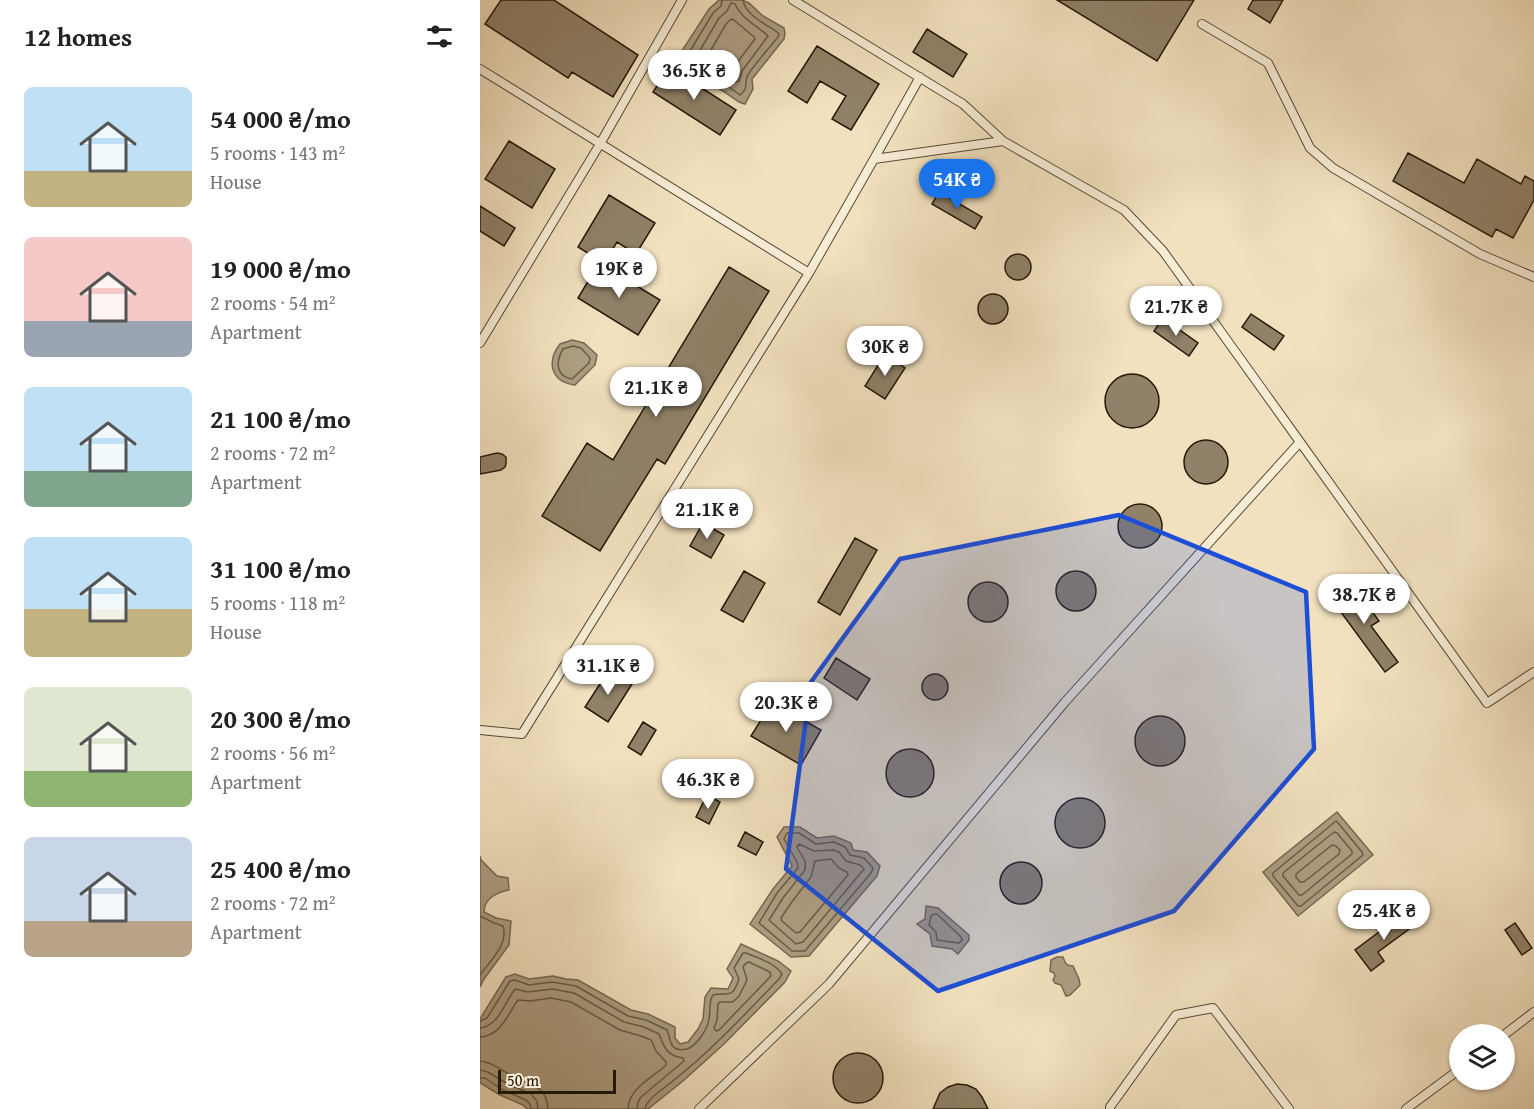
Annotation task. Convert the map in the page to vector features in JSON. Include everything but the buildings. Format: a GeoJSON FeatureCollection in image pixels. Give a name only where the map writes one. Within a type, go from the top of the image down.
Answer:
{"type":"FeatureCollection","features":[{"type":"Feature","properties":{"kind":"lane"},"geometry":{"type":"LineString","coordinates":[[480,343],[600,144],[682,0]]}},
{"type":"Feature","properties":{"kind":"lane"},"geometry":{"type":"LineString","coordinates":[[794,0],[963,104],[1003,141],[1125,210],[1163,251],[1487,703],[1534,672]]}},
{"type":"Feature","properties":{"kind":"lane"},"geometry":{"type":"LineString","coordinates":[[1202,24],[1268,63],[1310,148],[1333,168],[1480,254],[1534,278]]}},
{"type":"Feature","properties":{"kind":"lane"},"geometry":{"type":"LineString","coordinates":[[480,69],[810,273]]}},
{"type":"Feature","properties":{"kind":"lane"},"geometry":{"type":"LineString","coordinates":[[480,730],[522,734],[810,273],[920,77]]}},
{"type":"Feature","properties":{"kind":"lane"},"geometry":{"type":"LineString","coordinates":[[874,159],[1003,141]]}},
{"type":"Feature","properties":{"kind":"lane"},"geometry":{"type":"LineString","coordinates":[[699,1109],[829,984],[1065,702],[1300,442]]}},
{"type":"Feature","properties":{"kind":"lane"},"geometry":{"type":"LineString","coordinates":[[1110,1109],[1176,1015],[1213,1008],[1289,1109]]}},
{"type":"Feature","properties":{"kind":"lane"},"geometry":{"type":"LineString","coordinates":[[1515,1027],[1534,1012]]}},
{"type":"Feature","properties":{"kind":"lane"},"geometry":{"type":"LineString","coordinates":[[1406,1109],[1449,1077]]}},
{"type":"Feature","properties":{"kind":"highlighted area"},"geometry":{"type":"Polygon","coordinates":[[[1119,515],[1306,592],[1314,749],[1174,911],[938,991],[786,869],[811,682],[900,559],[1119,515]]]}},
{"type":"Feature","properties":{"kind":"water"},"geometry":{"type":"Polygon","coordinates":[[[719,0],[742,0],[749,3],[763,16],[784,28],[784,39],[752,79],[753,89],[745,104],[678,65],[678,57],[709,9],[719,0]]]}},
{"type":"Feature","properties":{"kind":"water"},"geometry":{"type":"Polygon","coordinates":[[[572,340],[584,343],[597,355],[595,365],[575,385],[561,380],[553,370],[552,364],[560,344],[572,340]]]}},
{"type":"Feature","properties":{"kind":"water"},"geometry":{"type":"Polygon","coordinates":[[[1337,812],[1373,855],[1298,916],[1263,872],[1337,812]]]}},
{"type":"Feature","properties":{"kind":"water"},"geometry":{"type":"Polygon","coordinates":[[[784,827],[800,827],[817,838],[834,836],[851,843],[853,850],[867,852],[880,866],[877,876],[809,956],[791,957],[750,924],[773,889],[792,866],[777,837],[784,827]]]}},
{"type":"Feature","properties":{"kind":"water"},"geometry":{"type":"Polygon","coordinates":[[[480,856],[481,860],[497,876],[508,878],[509,890],[489,899],[484,912],[496,918],[511,921],[509,945],[480,987],[480,856]]]}},
{"type":"Feature","properties":{"kind":"water"},"geometry":{"type":"Polygon","coordinates":[[[926,906],[938,908],[969,935],[969,940],[958,954],[952,949],[932,946],[930,934],[917,924],[925,919],[926,906]]]}},
{"type":"Feature","properties":{"kind":"water"},"geometry":{"type":"Polygon","coordinates":[[[741,944],[778,961],[791,971],[785,982],[724,1044],[648,1109],[527,1109],[480,1083],[480,1019],[506,977],[515,974],[529,979],[553,976],[578,980],[631,1010],[648,1014],[675,1027],[675,1038],[680,1044],[688,1042],[698,1029],[703,1019],[705,997],[711,988],[728,989],[733,978],[727,969],[741,944]]]}},
{"type":"Feature","properties":{"kind":"water"},"geometry":{"type":"Polygon","coordinates":[[[1063,957],[1066,964],[1073,966],[1079,979],[1080,985],[1070,995],[1066,996],[1061,985],[1053,980],[1055,976],[1050,971],[1051,960],[1063,957]]]}}]}
